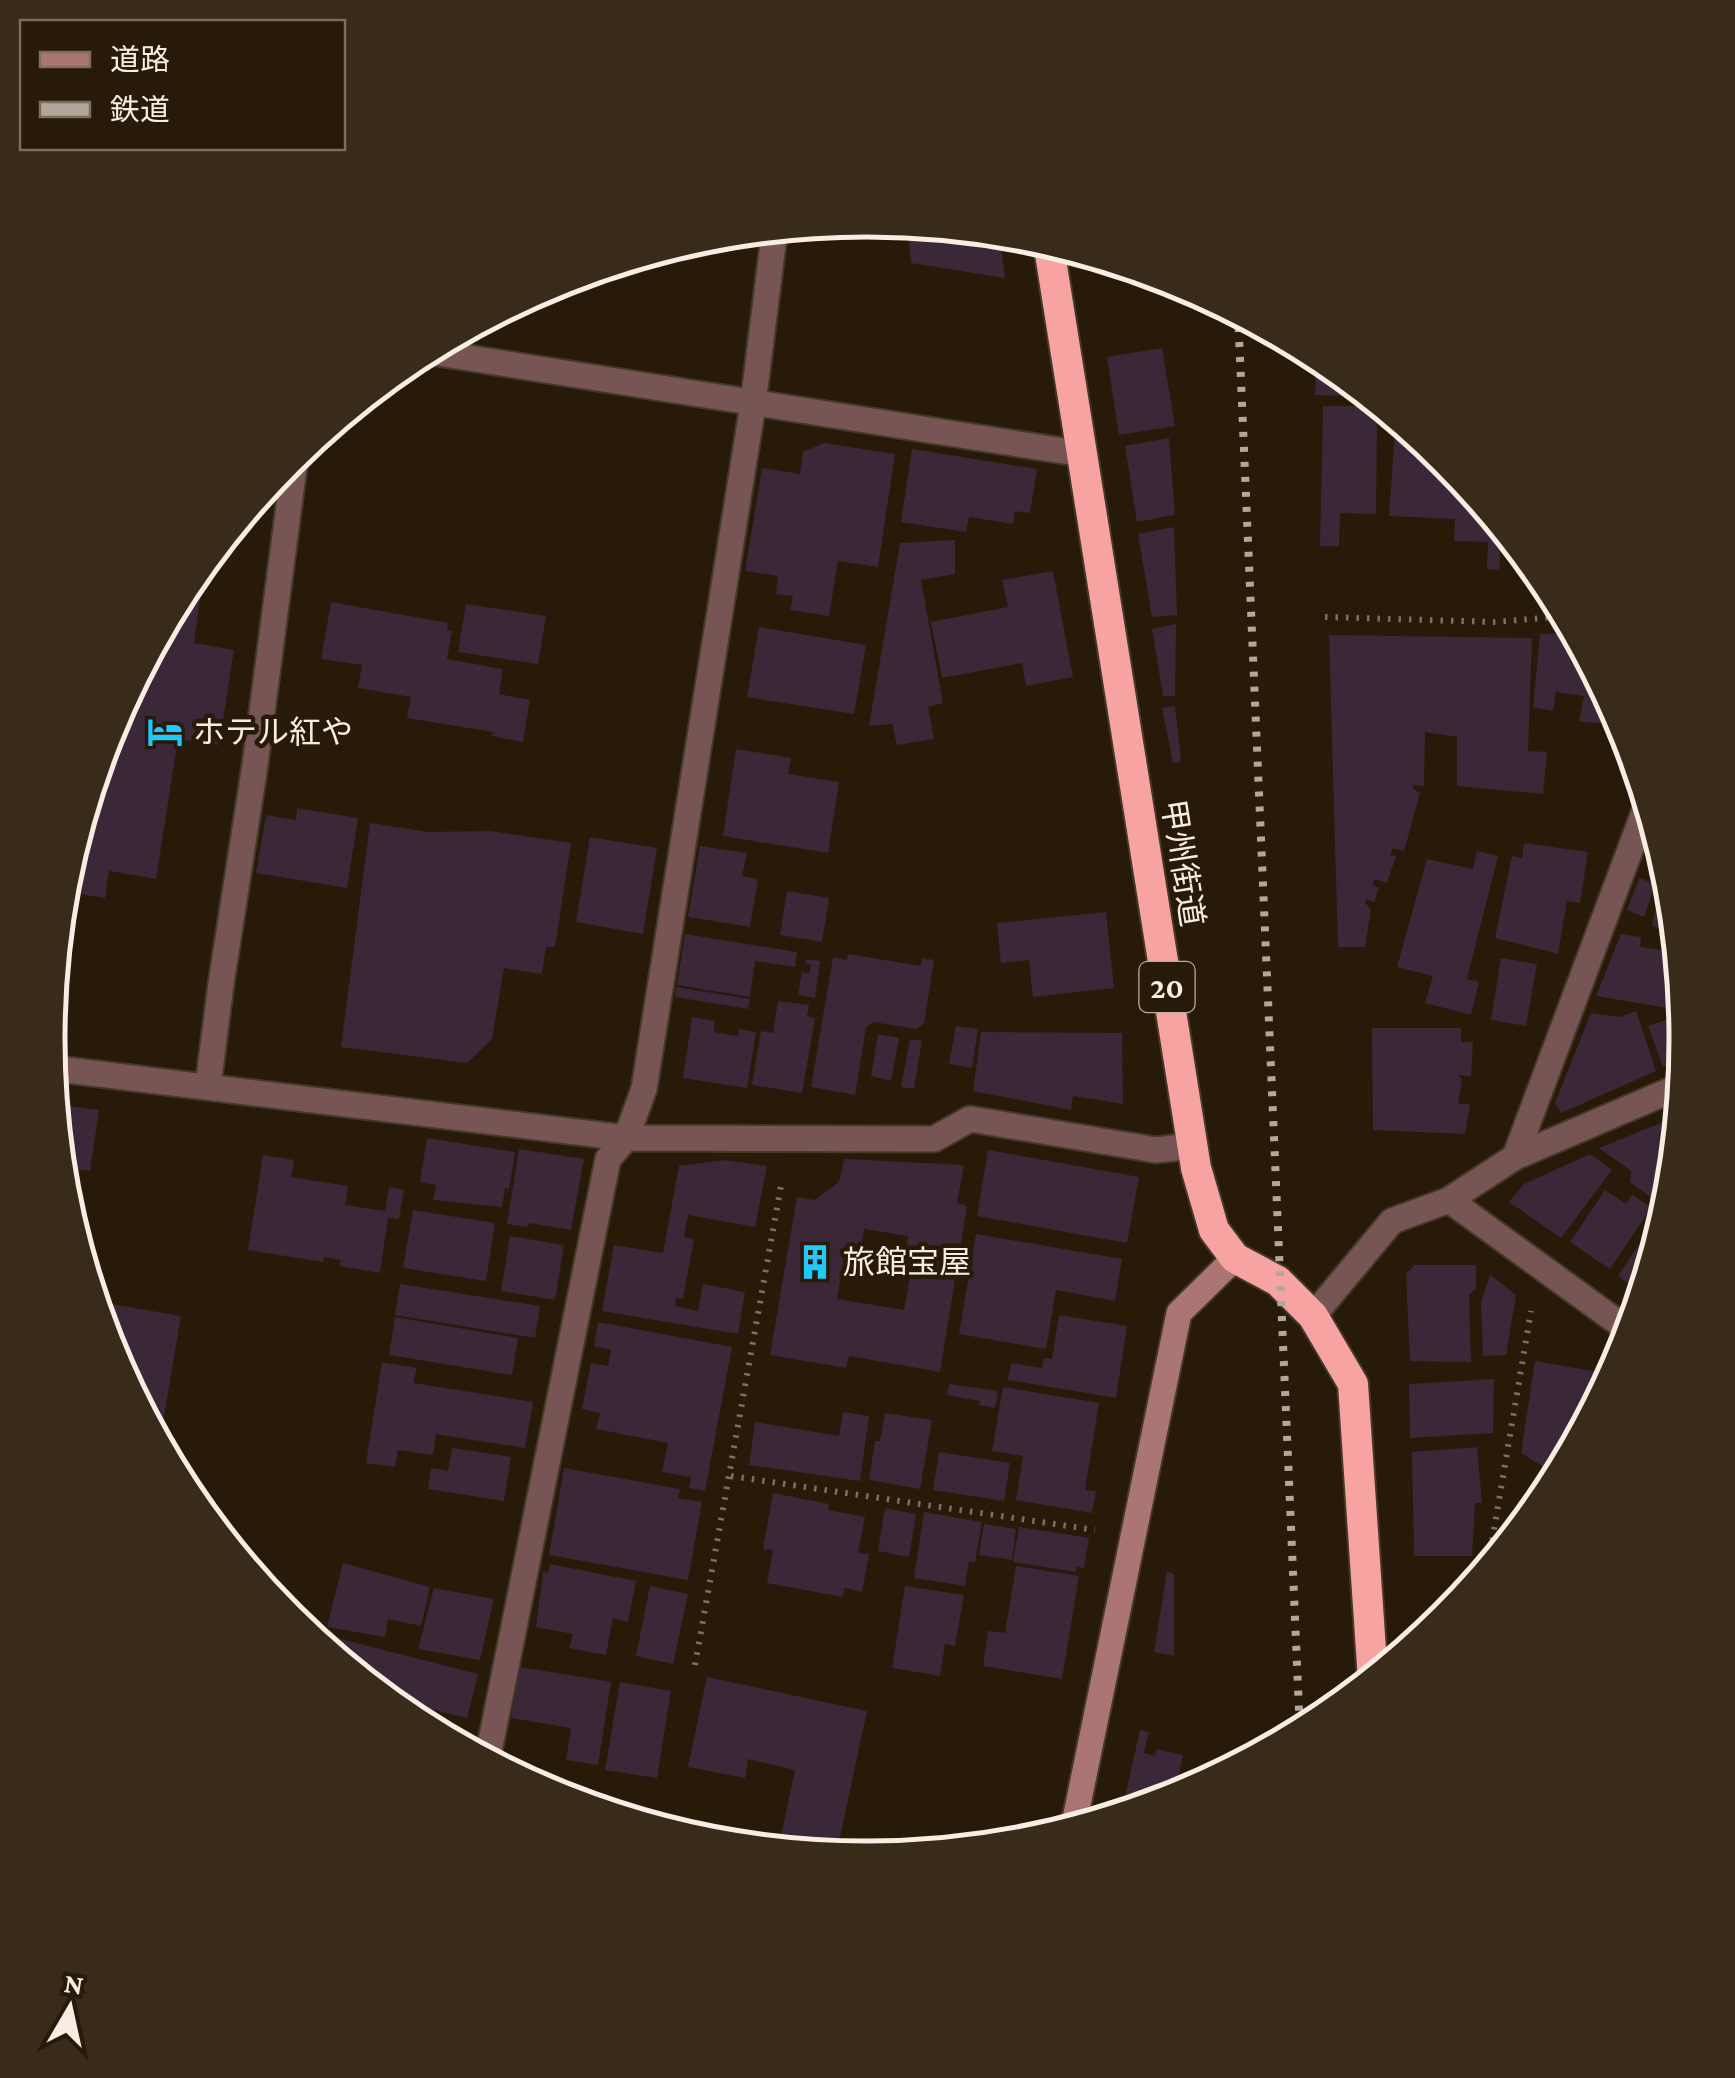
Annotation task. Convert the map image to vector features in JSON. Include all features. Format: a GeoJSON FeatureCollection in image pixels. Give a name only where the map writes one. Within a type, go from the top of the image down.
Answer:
{"type":"FeatureCollection","features":[{"type":"Feature","properties":{"kind":"highway","name":"甲州街道"},"geometry":{"type":"LineString","coordinates":[[1051,258],[1192,1146],[1214,1230],[1235,1258]]}},
{"type":"Feature","properties":{"kind":"highway"},"geometry":{"type":"LineString","coordinates":[[1235,1258],[1278,1281],[1313,1316],[1353,1384],[1372,1663]]}},
{"type":"Feature","properties":{"kind":"street"},"geometry":{"type":"LineString","coordinates":[[490,1747],[608,1159],[626,1138],[644,1088],[753,404],[773,242]]}},
{"type":"Feature","properties":{"kind":"street"},"geometry":{"type":"LineString","coordinates":[[449,355],[1083,454]]}},
{"type":"Feature","properties":{"kind":"street"},"geometry":{"type":"LineString","coordinates":[[208,1086],[292,480]]}},
{"type":"Feature","properties":{"kind":"street"},"geometry":{"type":"LineString","coordinates":[[1515,1157],[1640,823]]}},
{"type":"Feature","properties":{"kind":"street"},"geometry":{"type":"LineString","coordinates":[[66,1070],[626,1138],[934,1139],[970,1118],[1156,1150],[1192,1146]]}},
{"type":"Feature","properties":{"kind":"street"},"geometry":{"type":"LineString","coordinates":[[1313,1316],[1392,1221],[1449,1200],[1515,1157],[1668,1091]]}},
{"type":"Feature","properties":{"kind":"street"},"geometry":{"type":"LineString","coordinates":[[1449,1200],[1618,1322]]}},
{"type":"Feature","properties":{"kind":"street"},"geometry":{"type":"LineString","coordinates":[[1076,1814],[1179,1312],[1235,1258]]}},
{"type":"Feature","properties":{"kind":"path"},"geometry":{"type":"LineString","coordinates":[[1325,616],[1494,622],[1550,617]]}},
{"type":"Feature","properties":{"kind":"path"},"geometry":{"type":"LineString","coordinates":[[695,1665],[789,1140]]}},
{"type":"Feature","properties":{"kind":"path"},"geometry":{"type":"LineString","coordinates":[[1491,1544],[1538,1265]]}},
{"type":"Feature","properties":{"kind":"path"},"geometry":{"type":"LineString","coordinates":[[730,1476],[1132,1536]]}},
{"type":"Feature","properties":{"kind":"building"},"geometry":{"type":"Polygon","coordinates":[[[940,240],[1001,248],[1005,278],[911,263],[909,241],[940,240]]]}},
{"type":"Feature","properties":{"kind":"building"},"geometry":{"type":"Polygon","coordinates":[[[1162,348],[1175,426],[1119,435],[1107,357],[1162,348]]]}},
{"type":"Feature","properties":{"kind":"building"},"geometry":{"type":"Polygon","coordinates":[[[1316,374],[1348,396],[1315,395],[1316,374]]]}},
{"type":"Feature","properties":{"kind":"building"},"geometry":{"type":"Polygon","coordinates":[[[1323,406],[1361,406],[1377,419],[1376,514],[1340,513],[1339,546],[1320,546],[1323,406]]]}},
{"type":"Feature","properties":{"kind":"building"},"geometry":{"type":"Polygon","coordinates":[[[1395,434],[1471,510],[1501,546],[1499,570],[1487,569],[1488,542],[1454,541],[1455,519],[1389,516],[1395,434]]]}},
{"type":"Feature","properties":{"kind":"building"},"geometry":{"type":"Polygon","coordinates":[[[1169,438],[1175,515],[1137,522],[1125,446],[1169,438]]]}},
{"type":"Feature","properties":{"kind":"building"},"geometry":{"type":"Polygon","coordinates":[[[824,443],[895,454],[878,567],[838,561],[829,616],[790,610],[793,596],[776,594],[778,576],[745,571],[762,468],[800,474],[803,452],[824,443]]]}},
{"type":"Feature","properties":{"kind":"building"},"geometry":{"type":"Polygon","coordinates":[[[912,449],[1037,469],[1030,513],[1015,511],[1013,524],[969,517],[966,532],[901,522],[912,449]]]}},
{"type":"Feature","properties":{"kind":"building"},"geometry":{"type":"Polygon","coordinates":[[[1174,527],[1177,615],[1152,617],[1138,534],[1174,527]]]}},
{"type":"Feature","properties":{"kind":"building"},"geometry":{"type":"Polygon","coordinates":[[[955,540],[955,574],[921,580],[943,703],[928,707],[934,739],[897,745],[892,724],[869,726],[900,543],[955,540]]]}},
{"type":"Feature","properties":{"kind":"building"},"geometry":{"type":"Polygon","coordinates":[[[1053,571],[1073,677],[1026,686],[1022,663],[942,678],[931,622],[1008,607],[1002,580],[1053,571]]]}},
{"type":"Feature","properties":{"kind":"building","name":"ホテル紅や"},"geometry":{"type":"Polygon","coordinates":[[[201,591],[194,643],[234,650],[219,745],[178,739],[156,879],[109,871],[105,898],[78,894],[92,831],[126,732],[148,684],[201,591]]]}},
{"type":"Feature","properties":{"kind":"building"},"geometry":{"type":"Polygon","coordinates":[[[331,602],[448,623],[447,630],[452,631],[447,659],[503,669],[499,694],[530,700],[523,742],[492,736],[493,732],[407,718],[411,697],[358,688],[362,665],[321,659],[331,602]]]}},
{"type":"Feature","properties":{"kind":"building"},"geometry":{"type":"Polygon","coordinates":[[[466,604],[546,616],[538,664],[458,652],[466,604]]]}},
{"type":"Feature","properties":{"kind":"building"},"geometry":{"type":"Polygon","coordinates":[[[1176,624],[1175,696],[1163,696],[1152,629],[1176,624]]]}},
{"type":"Feature","properties":{"kind":"building"},"geometry":{"type":"Polygon","coordinates":[[[759,627],[866,645],[854,714],[747,697],[759,627]]]}},
{"type":"Feature","properties":{"kind":"building"},"geometry":{"type":"Polygon","coordinates":[[[1559,633],[1605,723],[1579,722],[1584,696],[1556,692],[1553,711],[1533,707],[1540,634],[1559,633]]]}},
{"type":"Feature","properties":{"kind":"building"},"geometry":{"type":"Polygon","coordinates":[[[1329,635],[1532,638],[1528,751],[1547,752],[1543,794],[1457,786],[1457,737],[1425,732],[1424,786],[1413,785],[1420,793],[1404,851],[1393,848],[1390,855],[1396,856],[1387,883],[1375,879],[1372,885],[1379,888],[1374,902],[1367,899],[1365,903],[1371,909],[1365,947],[1338,947],[1329,635]]]}},
{"type":"Feature","properties":{"kind":"building"},"geometry":{"type":"Polygon","coordinates":[[[1175,706],[1181,762],[1173,763],[1162,708],[1175,706]]]}},
{"type":"Feature","properties":{"kind":"building"},"geometry":{"type":"Polygon","coordinates":[[[736,749],[791,758],[788,774],[839,782],[828,853],[723,836],[736,749]]]}},
{"type":"Feature","properties":{"kind":"building"},"geometry":{"type":"Polygon","coordinates":[[[297,808],[358,818],[347,888],[256,873],[266,815],[296,820],[297,808]]]}},
{"type":"Feature","properties":{"kind":"building"},"geometry":{"type":"Polygon","coordinates":[[[370,823],[429,832],[490,831],[571,843],[555,947],[546,947],[542,974],[504,968],[492,1039],[467,1063],[341,1047],[370,823]]]}},
{"type":"Feature","properties":{"kind":"building"},"geometry":{"type":"Polygon","coordinates":[[[590,837],[657,848],[643,934],[576,922],[590,837]]]}},
{"type":"Feature","properties":{"kind":"building"},"geometry":{"type":"Polygon","coordinates":[[[1524,843],[1588,852],[1580,903],[1567,901],[1558,954],[1495,938],[1512,856],[1522,858],[1524,843]]]}},
{"type":"Feature","properties":{"kind":"building"},"geometry":{"type":"Polygon","coordinates":[[[700,846],[747,853],[742,876],[758,879],[750,927],[688,917],[700,846]]]}},
{"type":"Feature","properties":{"kind":"building"},"geometry":{"type":"Polygon","coordinates":[[[1477,851],[1498,856],[1467,979],[1479,982],[1471,1015],[1425,1003],[1433,976],[1397,967],[1427,859],[1473,869],[1477,851]]]}},
{"type":"Feature","properties":{"kind":"building"},"geometry":{"type":"Polygon","coordinates":[[[1639,878],[1655,884],[1644,917],[1627,910],[1639,878]]]}},
{"type":"Feature","properties":{"kind":"building"},"geometry":{"type":"Polygon","coordinates":[[[787,891],[829,898],[822,942],[780,935],[787,891]]]}},
{"type":"Feature","properties":{"kind":"building"},"geometry":{"type":"Polygon","coordinates":[[[1658,900],[1662,928],[1652,926],[1658,900]]]}},
{"type":"Feature","properties":{"kind":"building"},"geometry":{"type":"Polygon","coordinates":[[[1106,912],[1114,988],[1033,997],[1029,960],[1001,963],[997,923],[1106,912]]]}},
{"type":"Feature","properties":{"kind":"building"},"geometry":{"type":"Polygon","coordinates":[[[685,934],[797,952],[795,967],[755,961],[750,997],[677,985],[685,934]]]}},
{"type":"Feature","properties":{"kind":"building"},"geometry":{"type":"Polygon","coordinates":[[[1621,934],[1641,937],[1640,947],[1665,951],[1669,1008],[1596,996],[1621,934]]]}},
{"type":"Feature","properties":{"kind":"building"},"geometry":{"type":"Polygon","coordinates":[[[848,954],[921,966],[922,958],[934,960],[924,1024],[916,1029],[873,1022],[866,1028],[855,1095],[811,1087],[833,957],[847,960],[848,954]]]}},
{"type":"Feature","properties":{"kind":"building"},"geometry":{"type":"Polygon","coordinates":[[[1501,958],[1537,964],[1526,1026],[1491,1020],[1501,958]]]}},
{"type":"Feature","properties":{"kind":"building"},"geometry":{"type":"Polygon","coordinates":[[[806,959],[820,961],[815,998],[798,995],[802,972],[809,974],[811,964],[806,964],[806,959]]]}},
{"type":"Feature","properties":{"kind":"building"},"geometry":{"type":"Polygon","coordinates":[[[676,987],[750,999],[748,1009],[675,997],[676,987]]]}},
{"type":"Feature","properties":{"kind":"building"},"geometry":{"type":"Polygon","coordinates":[[[778,1001],[809,1005],[807,1016],[815,1018],[802,1093],[752,1085],[761,1031],[773,1033],[778,1001]]]}},
{"type":"Feature","properties":{"kind":"building"},"geometry":{"type":"Polygon","coordinates":[[[1636,1011],[1656,1071],[1561,1113],[1555,1103],[1591,1013],[1620,1017],[1636,1011]]]}},
{"type":"Feature","properties":{"kind":"building"},"geometry":{"type":"Polygon","coordinates":[[[692,1017],[715,1021],[714,1032],[738,1036],[739,1029],[756,1032],[747,1088],[683,1078],[692,1017]]]}},
{"type":"Feature","properties":{"kind":"building"},"geometry":{"type":"Polygon","coordinates":[[[1669,1021],[1669,1064],[1663,1067],[1648,1026],[1669,1021]]]}},
{"type":"Feature","properties":{"kind":"building"},"geometry":{"type":"Polygon","coordinates":[[[956,1026],[978,1029],[972,1068],[949,1064],[956,1026]]]}},
{"type":"Feature","properties":{"kind":"building"},"geometry":{"type":"Polygon","coordinates":[[[1372,1028],[1461,1028],[1461,1042],[1473,1042],[1471,1076],[1458,1075],[1462,1079],[1458,1104],[1470,1104],[1465,1134],[1373,1130],[1372,1028]]]}},
{"type":"Feature","properties":{"kind":"building"},"geometry":{"type":"Polygon","coordinates":[[[981,1032],[1122,1033],[1123,1104],[1073,1096],[1071,1110],[973,1091],[981,1032]]]}},
{"type":"Feature","properties":{"kind":"building"},"geometry":{"type":"Polygon","coordinates":[[[878,1034],[899,1038],[891,1081],[871,1076],[878,1034]]]}},
{"type":"Feature","properties":{"kind":"building"},"geometry":{"type":"Polygon","coordinates":[[[910,1039],[922,1041],[914,1089],[901,1087],[910,1039]]]}},
{"type":"Feature","properties":{"kind":"building"},"geometry":{"type":"Polygon","coordinates":[[[68,1106],[99,1110],[90,1171],[76,1169],[68,1106]]]}},
{"type":"Feature","properties":{"kind":"building"},"geometry":{"type":"Polygon","coordinates":[[[1665,1121],[1654,1200],[1630,1182],[1631,1171],[1599,1148],[1665,1121]]]}},
{"type":"Feature","properties":{"kind":"building"},"geometry":{"type":"Polygon","coordinates":[[[427,1138],[515,1152],[502,1207],[433,1200],[436,1185],[420,1182],[427,1138]]]}},
{"type":"Feature","properties":{"kind":"building"},"geometry":{"type":"Polygon","coordinates":[[[519,1149],[584,1159],[571,1230],[529,1223],[528,1227],[507,1224],[519,1149]]]}},
{"type":"Feature","properties":{"kind":"building"},"geometry":{"type":"Polygon","coordinates":[[[988,1150],[1139,1177],[1127,1243],[977,1216],[988,1150]]]}},
{"type":"Feature","properties":{"kind":"building"},"geometry":{"type":"Polygon","coordinates":[[[1590,1154],[1612,1170],[1561,1238],[1509,1202],[1524,1184],[1590,1154]]]}},
{"type":"Feature","properties":{"kind":"building"},"geometry":{"type":"Polygon","coordinates":[[[263,1155],[294,1160],[291,1177],[348,1186],[345,1205],[385,1211],[389,1187],[404,1190],[399,1219],[388,1218],[380,1273],[339,1266],[341,1260],[324,1257],[323,1262],[248,1250],[263,1155]]]}},
{"type":"Feature","properties":{"kind":"building","name":"旅館宝屋"},"geometry":{"type":"Polygon","coordinates":[[[844,1159],[964,1165],[957,1203],[967,1206],[940,1372],[849,1356],[846,1368],[770,1355],[797,1197],[815,1200],[839,1182],[844,1159]],[[864,1229],[861,1249],[846,1247],[837,1299],[904,1310],[910,1277],[902,1275],[908,1236],[864,1229]]]}},
{"type":"Feature","properties":{"kind":"building"},"geometry":{"type":"Polygon","coordinates":[[[724,1160],[767,1166],[755,1227],[688,1215],[684,1237],[694,1239],[683,1299],[676,1298],[675,1306],[698,1311],[703,1284],[745,1292],[738,1334],[602,1311],[614,1245],[663,1253],[679,1166],[724,1160]]]}},
{"type":"Feature","properties":{"kind":"building"},"geometry":{"type":"Polygon","coordinates":[[[1605,1190],[1626,1204],[1632,1194],[1651,1208],[1610,1269],[1570,1242],[1605,1190]]]}},
{"type":"Feature","properties":{"kind":"building"},"geometry":{"type":"Polygon","coordinates":[[[413,1210],[495,1223],[486,1281],[403,1268],[413,1210]]]}},
{"type":"Feature","properties":{"kind":"building"},"geometry":{"type":"Polygon","coordinates":[[[1646,1233],[1631,1285],[1618,1276],[1646,1233]]]}},
{"type":"Feature","properties":{"kind":"building"},"geometry":{"type":"Polygon","coordinates":[[[976,1234],[1122,1259],[1115,1301],[1056,1290],[1046,1349],[959,1334],[976,1234]]]}},
{"type":"Feature","properties":{"kind":"building"},"geometry":{"type":"Polygon","coordinates":[[[510,1236],[564,1245],[555,1300],[501,1291],[510,1236]]]}},
{"type":"Feature","properties":{"kind":"building"},"geometry":{"type":"Polygon","coordinates":[[[1414,1265],[1476,1265],[1476,1289],[1469,1295],[1471,1362],[1410,1361],[1406,1274],[1414,1265]]]}},
{"type":"Feature","properties":{"kind":"building"},"geometry":{"type":"Polygon","coordinates":[[[1490,1275],[1516,1295],[1506,1355],[1483,1356],[1481,1302],[1490,1275]]]}},
{"type":"Feature","properties":{"kind":"building"},"geometry":{"type":"Polygon","coordinates":[[[400,1284],[540,1306],[535,1338],[395,1315],[400,1284]]]}},
{"type":"Feature","properties":{"kind":"building"},"geometry":{"type":"Polygon","coordinates":[[[111,1304],[181,1316],[163,1422],[126,1346],[111,1304]]]}},
{"type":"Feature","properties":{"kind":"building"},"geometry":{"type":"Polygon","coordinates":[[[1059,1315],[1127,1326],[1116,1398],[1008,1380],[1011,1363],[1042,1368],[1044,1358],[1052,1359],[1059,1315]]]}},
{"type":"Feature","properties":{"kind":"building"},"geometry":{"type":"Polygon","coordinates":[[[395,1317],[518,1338],[512,1375],[389,1355],[395,1317]]]}},
{"type":"Feature","properties":{"kind":"building"},"geometry":{"type":"Polygon","coordinates":[[[598,1322],[732,1347],[705,1491],[689,1488],[691,1477],[662,1472],[668,1443],[596,1429],[600,1413],[582,1409],[591,1363],[608,1366],[611,1350],[594,1346],[598,1322]]]}},
{"type":"Feature","properties":{"kind":"building"},"geometry":{"type":"Polygon","coordinates":[[[1535,1361],[1597,1372],[1545,1468],[1521,1453],[1535,1361]]]}},
{"type":"Feature","properties":{"kind":"building"},"geometry":{"type":"Polygon","coordinates":[[[382,1362],[417,1368],[413,1383],[533,1402],[525,1448],[436,1434],[433,1455],[398,1450],[395,1467],[366,1463],[382,1362]]]}},
{"type":"Feature","properties":{"kind":"building"},"geometry":{"type":"Polygon","coordinates":[[[1494,1379],[1493,1433],[1410,1438],[1409,1384],[1494,1379]]]}},
{"type":"Feature","properties":{"kind":"building"},"geometry":{"type":"Polygon","coordinates":[[[949,1384],[998,1391],[995,1408],[947,1395],[949,1384]]]}},
{"type":"Feature","properties":{"kind":"building"},"geometry":{"type":"Polygon","coordinates":[[[1003,1387],[1099,1403],[1085,1490],[1096,1491],[1092,1513],[1016,1500],[1023,1456],[992,1451],[1003,1387]]]}},
{"type":"Feature","properties":{"kind":"building"},"geometry":{"type":"Polygon","coordinates":[[[843,1412],[869,1416],[860,1481],[749,1465],[755,1422],[839,1436],[843,1412]]]}},
{"type":"Feature","properties":{"kind":"building"},"geometry":{"type":"Polygon","coordinates":[[[885,1413],[932,1420],[920,1489],[869,1480],[875,1441],[880,1441],[885,1413]]]}},
{"type":"Feature","properties":{"kind":"building"},"geometry":{"type":"Polygon","coordinates":[[[1477,1447],[1482,1503],[1475,1503],[1472,1556],[1414,1556],[1412,1452],[1477,1447]]]}},
{"type":"Feature","properties":{"kind":"building"},"geometry":{"type":"Polygon","coordinates":[[[452,1448],[511,1457],[504,1501],[428,1489],[431,1468],[448,1471],[452,1448]]]}},
{"type":"Feature","properties":{"kind":"building"},"geometry":{"type":"Polygon","coordinates":[[[939,1452],[1010,1463],[1004,1501],[933,1490],[939,1452]]]}},
{"type":"Feature","properties":{"kind":"building"},"geometry":{"type":"Polygon","coordinates":[[[564,1468],[680,1489],[678,1498],[702,1502],[688,1580],[549,1555],[564,1468]]]}},
{"type":"Feature","properties":{"kind":"building"},"geometry":{"type":"Polygon","coordinates":[[[773,1493],[829,1504],[828,1510],[865,1517],[858,1553],[869,1554],[862,1592],[844,1588],[843,1597],[767,1583],[773,1550],[763,1549],[773,1493]]]}},
{"type":"Feature","properties":{"kind":"building"},"geometry":{"type":"Polygon","coordinates":[[[885,1508],[916,1514],[909,1557],[878,1551],[885,1508]]]}},
{"type":"Feature","properties":{"kind":"building"},"geometry":{"type":"Polygon","coordinates":[[[924,1512],[982,1522],[975,1562],[969,1561],[965,1586],[914,1578],[924,1512]]]}},
{"type":"Feature","properties":{"kind":"building"},"geometry":{"type":"Polygon","coordinates":[[[984,1524],[1016,1529],[1012,1560],[979,1555],[984,1524]]]}},
{"type":"Feature","properties":{"kind":"building"},"geometry":{"type":"Polygon","coordinates":[[[1019,1527],[1089,1538],[1084,1568],[1077,1567],[1076,1572],[1013,1562],[1019,1527]]]}},
{"type":"Feature","properties":{"kind":"building"},"geometry":{"type":"Polygon","coordinates":[[[343,1563],[430,1587],[421,1626],[388,1619],[385,1637],[327,1627],[343,1563]]]}},
{"type":"Feature","properties":{"kind":"building"},"geometry":{"type":"Polygon","coordinates":[[[550,1564],[636,1581],[628,1622],[613,1618],[606,1655],[569,1648],[573,1634],[536,1627],[543,1572],[548,1573],[550,1564]]]}},
{"type":"Feature","properties":{"kind":"building"},"geometry":{"type":"Polygon","coordinates":[[[1016,1566],[1079,1576],[1062,1679],[983,1666],[988,1631],[1005,1633],[1016,1566]]]}},
{"type":"Feature","properties":{"kind":"building"},"geometry":{"type":"Polygon","coordinates":[[[1167,1571],[1174,1574],[1174,1656],[1154,1652],[1167,1571]]]}},
{"type":"Feature","properties":{"kind":"building"},"geometry":{"type":"Polygon","coordinates":[[[650,1586],[688,1594],[673,1664],[636,1656],[650,1586]]]}},
{"type":"Feature","properties":{"kind":"building"},"geometry":{"type":"Polygon","coordinates":[[[905,1586],[964,1595],[955,1646],[945,1644],[940,1676],[892,1668],[905,1586]]]}},
{"type":"Feature","properties":{"kind":"building"},"geometry":{"type":"Polygon","coordinates":[[[434,1588],[494,1599],[480,1660],[418,1649],[434,1588]]]}},
{"type":"Feature","properties":{"kind":"building"},"geometry":{"type":"Polygon","coordinates":[[[333,1637],[478,1674],[467,1718],[425,1708],[333,1637]]]}},
{"type":"Feature","properties":{"kind":"building"},"geometry":{"type":"Polygon","coordinates":[[[520,1667],[611,1682],[598,1765],[566,1760],[571,1728],[511,1718],[520,1667]]]}},
{"type":"Feature","properties":{"kind":"building"},"geometry":{"type":"Polygon","coordinates":[[[707,1677],[867,1711],[839,1841],[781,1837],[795,1770],[748,1759],[745,1778],[688,1767],[707,1677]]]}},
{"type":"Feature","properties":{"kind":"building"},"geometry":{"type":"Polygon","coordinates":[[[620,1682],[671,1691],[657,1778],[605,1770],[620,1682]]]}},
{"type":"Feature","properties":{"kind":"building"},"geometry":{"type":"Polygon","coordinates":[[[1140,1730],[1149,1732],[1144,1753],[1155,1756],[1156,1749],[1183,1755],[1178,1779],[1125,1799],[1140,1730]]]}},
{"type":"Feature","properties":{"kind":"railway"},"geometry":{"type":"LineString","coordinates":[[1239,328],[1299,1715]]}},
{"type":"Feature","properties":{"kind":"place","name":"ホテル紅や"},"geometry":{"type":"Point","coordinates":[165,732]}},
{"type":"Feature","properties":{"kind":"place","name":"旅館宝屋"},"geometry":{"type":"Point","coordinates":[815,1262]}}]}
